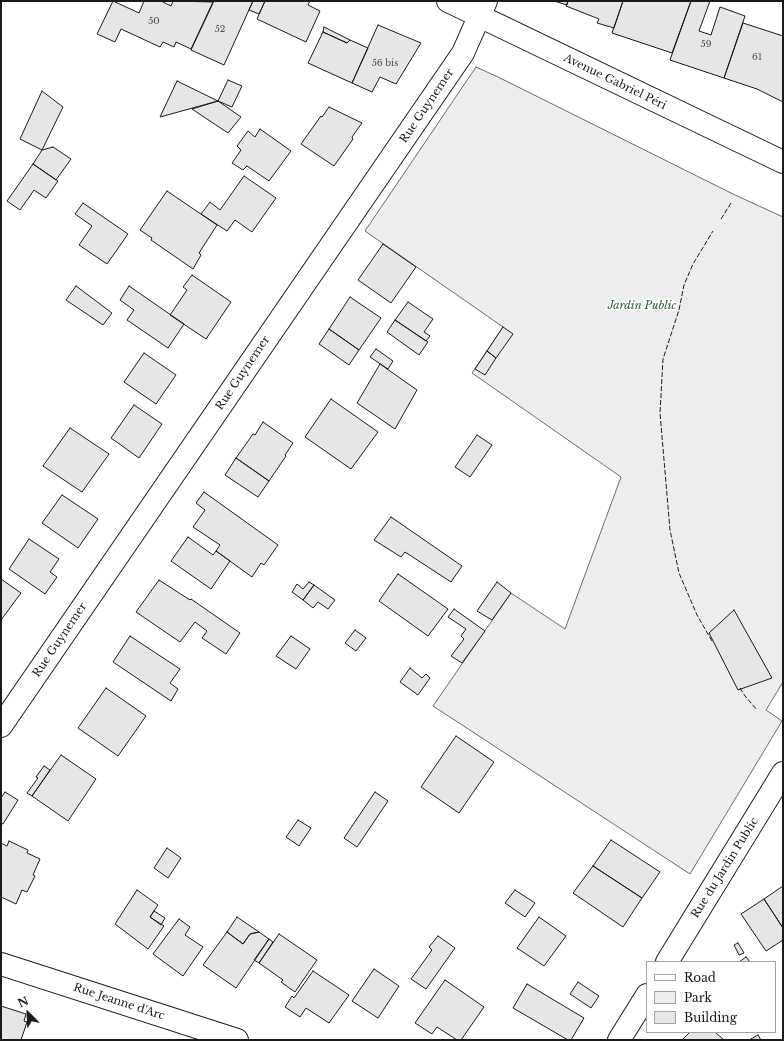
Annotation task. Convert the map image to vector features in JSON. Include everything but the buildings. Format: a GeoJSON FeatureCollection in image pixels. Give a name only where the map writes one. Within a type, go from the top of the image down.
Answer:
{"type":"FeatureCollection","features":[{"type":"Feature","properties":{"kind":"street","name":"Avenue Gabriel Péri"},"geometry":{"type":"LineString","coordinates":[[448,1],[482,8],[783,162]]}},
{"type":"Feature","properties":{"kind":"street","name":"Rue Guynemer"},"geometry":{"type":"LineString","coordinates":[[1,726],[463,53],[482,8]]}},
{"type":"Feature","properties":{"kind":"street","name":"Rue du Jardin Public"},"geometry":{"type":"LineString","coordinates":[[668,961],[783,773]]}},
{"type":"Feature","properties":{"kind":"street","name":"Rue Jeanne d'Arc"},"geometry":{"type":"LineString","coordinates":[[1,964],[237,1040]]}},
{"type":"Feature","properties":{"kind":"street"},"geometry":{"type":"LineString","coordinates":[[619,1040],[646,997]]}},
{"type":"Feature","properties":{"kind":"green space","name":"Jardin Public"},"geometry":{"type":"Polygon","coordinates":[[[476,67],[733,194],[783,217],[783,682],[766,710],[782,721],[690,874],[433,706],[511,593],[565,629],[621,477],[472,373],[503,327],[365,231],[476,67]]]}},
{"type":"Feature","properties":{"kind":"fence"},"geometry":{"type":"LineString","coordinates":[[721,219],[731,203]]}},
{"type":"Feature","properties":{"kind":"fence"},"geometry":{"type":"LineString","coordinates":[[712,641],[697,615],[679,573],[670,530],[660,413],[663,359],[679,310],[684,285],[693,264],[713,231]]}},
{"type":"Feature","properties":{"kind":"fence"},"geometry":{"type":"LineString","coordinates":[[740,688],[757,710]]}}]}
